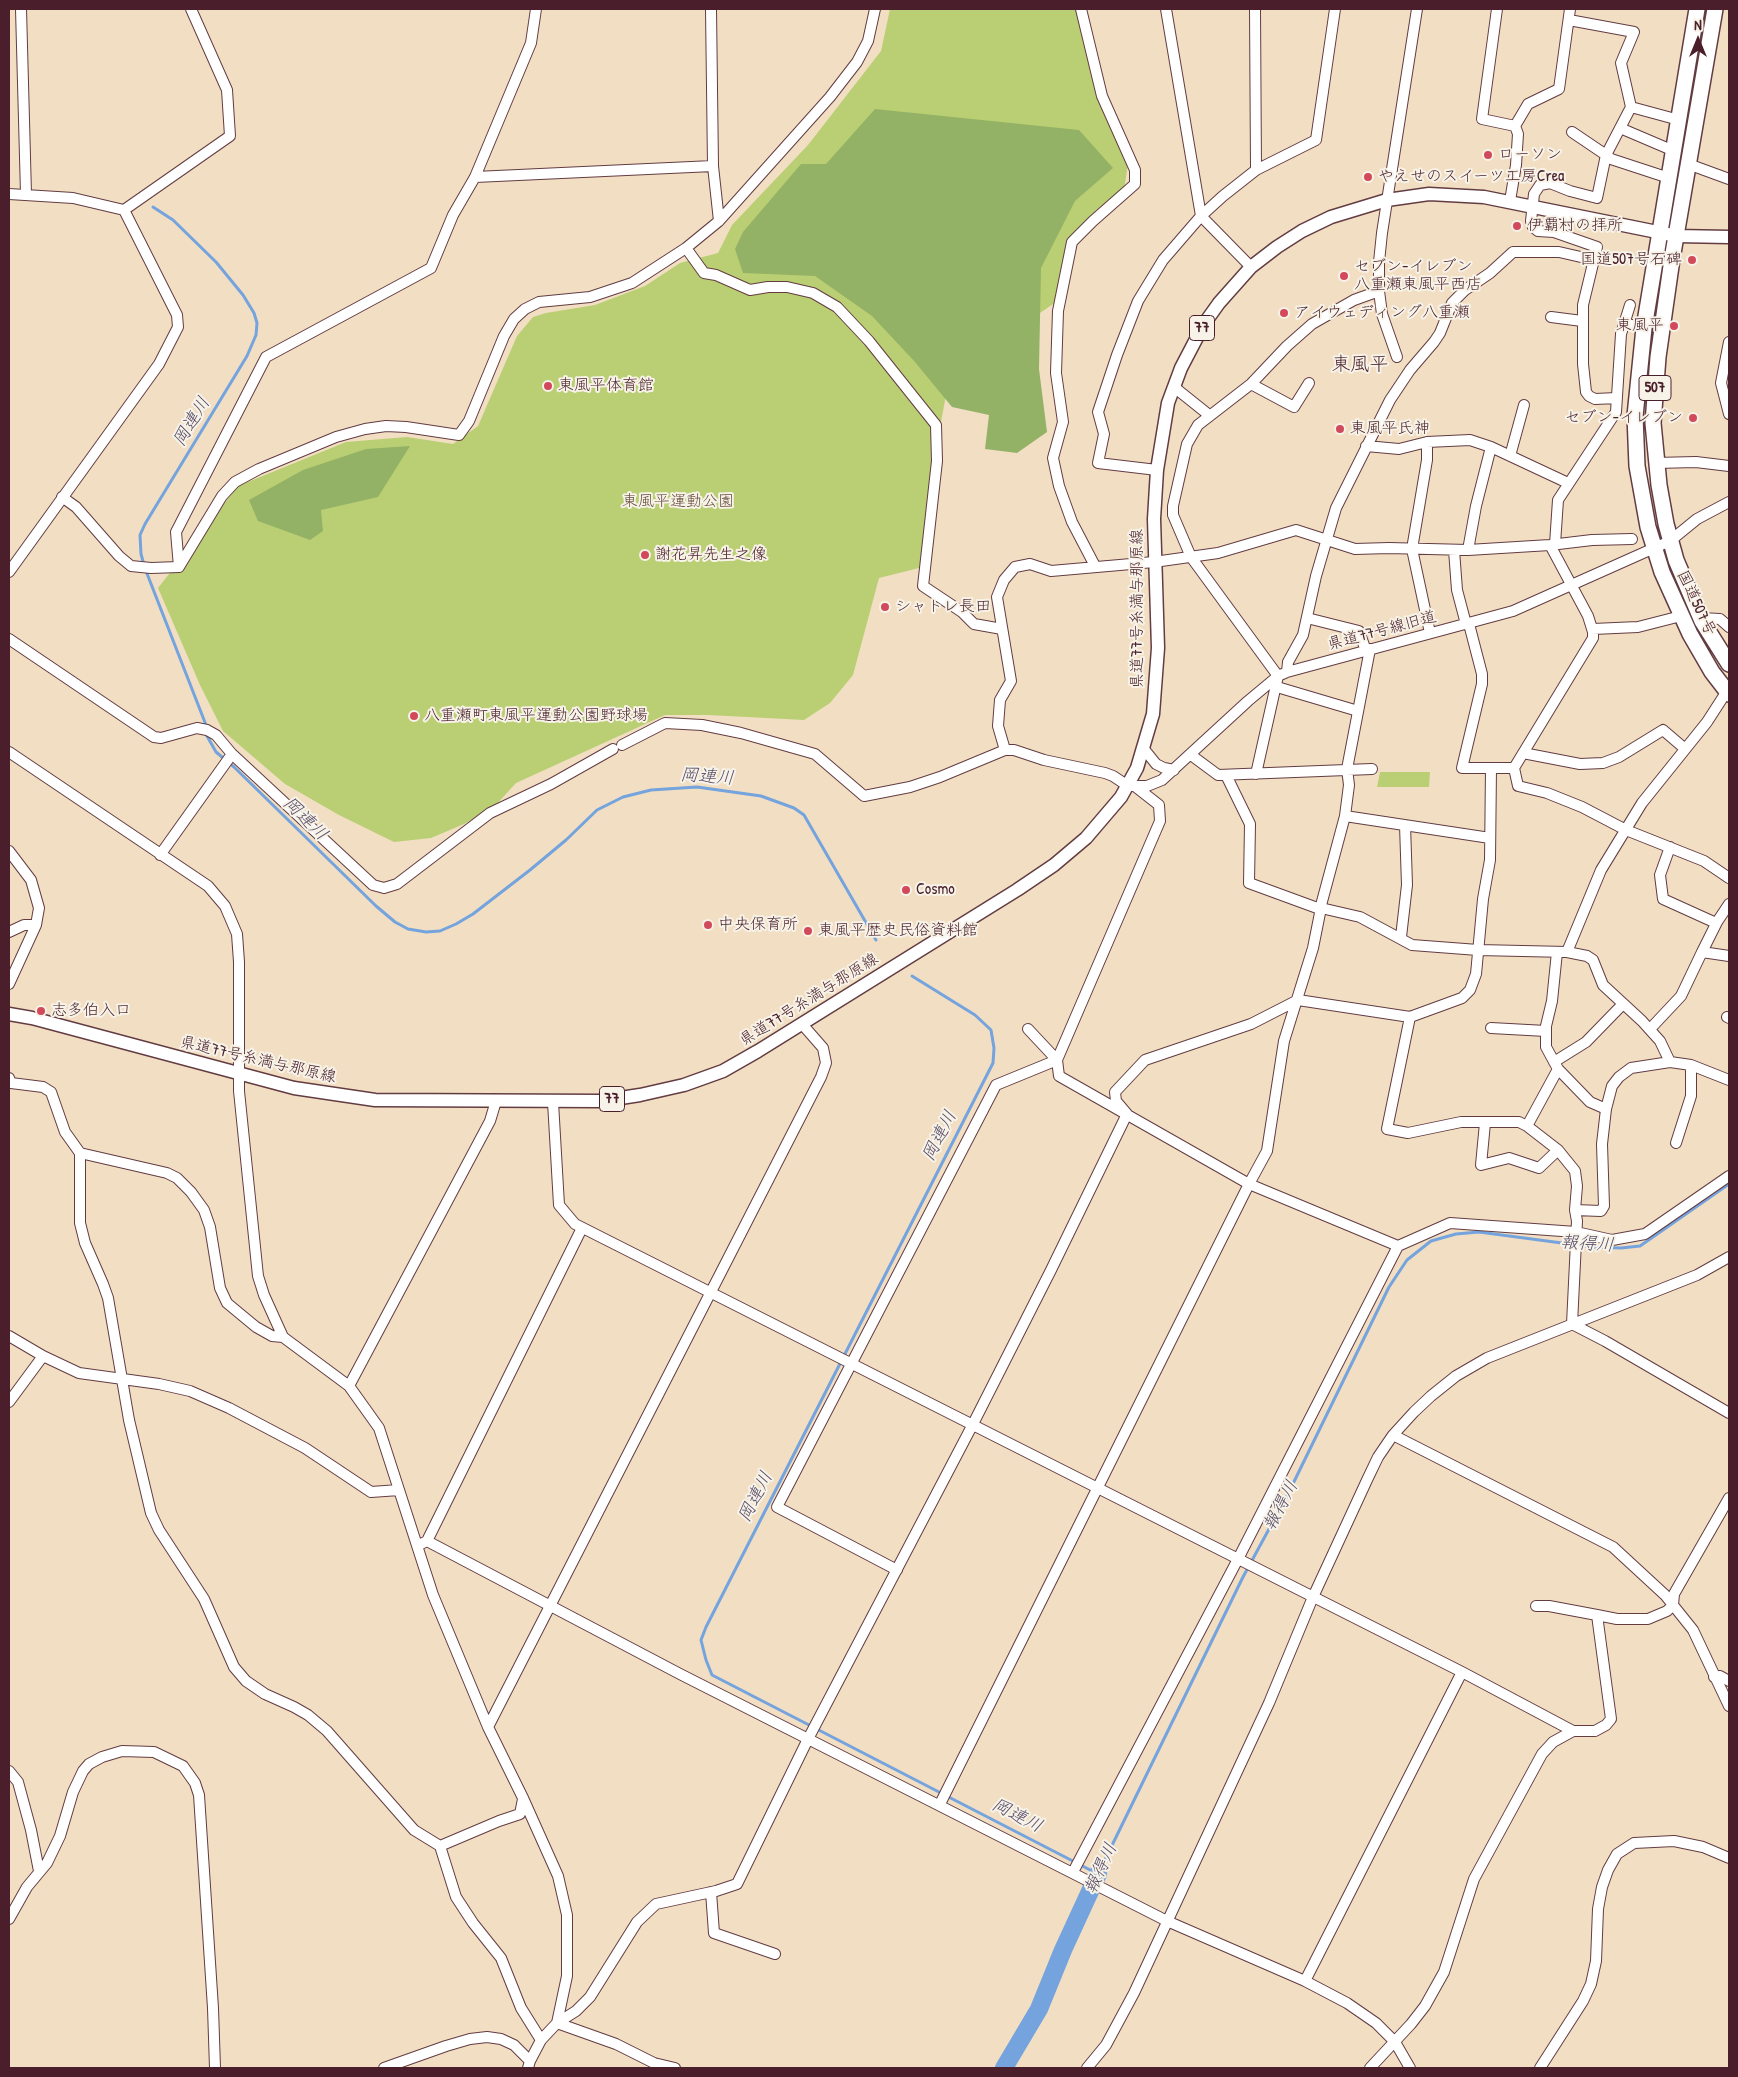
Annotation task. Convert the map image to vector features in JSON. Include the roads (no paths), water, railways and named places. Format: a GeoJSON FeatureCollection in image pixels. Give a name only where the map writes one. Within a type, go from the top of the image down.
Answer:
{"type":"FeatureCollection","features":[{"type":"Feature","properties":{"kind":"highway","name":"507"},"geometry":{"type":"LineString","coordinates":[[1654,548],[1638,466],[1635,416],[1644,328],[1697,9]]}},
{"type":"Feature","properties":{"kind":"highway","name":"507"},"geometry":{"type":"LineString","coordinates":[[1670,541],[1656,463],[1653,423],[1654,391],[1688,164],[1715,9]]}},
{"type":"Feature","properties":{"kind":"highway","name":"国道507号"},"geometry":{"type":"LineString","coordinates":[[1670,541],[1701,618],[1729,664]]}},
{"type":"Feature","properties":{"kind":"highway","name":"国道507号"},"geometry":{"type":"LineString","coordinates":[[1654,548],[1681,616],[1700,652],[1728,693]]}},
{"type":"Feature","properties":{"kind":"main road","name":"県道77号糸満与那原線"},"geometry":{"type":"LineString","coordinates":[[9,1014],[32,1018],[294,1088],[375,1100],[553,1102],[616,1099],[640,1096],[684,1085],[723,1071],[802,1024],[1054,865],[1086,838],[1132,786],[1153,714],[1157,678],[1154,562],[1157,470],[1164,419],[1174,387],[1191,346],[1219,303],[1251,267],[1302,231],[1345,212],[1387,200],[1429,194],[1456,194],[1533,205],[1677,236],[1729,237]]}},
{"type":"Feature","properties":{"kind":"street"},"geometry":{"type":"LineString","coordinates":[[21,9],[26,194]]}},
{"type":"Feature","properties":{"kind":"street"},"geometry":{"type":"LineString","coordinates":[[9,194],[73,198],[124,210],[230,136],[227,90],[191,9]]}},
{"type":"Feature","properties":{"kind":"street"},"geometry":{"type":"LineString","coordinates":[[179,567],[176,532],[266,357],[431,268],[453,215],[476,177],[531,43],[536,9]]}},
{"type":"Feature","properties":{"kind":"street"},"geometry":{"type":"LineString","coordinates":[[711,9],[714,166],[719,221]]}},
{"type":"Feature","properties":{"kind":"street"},"geometry":{"type":"LineString","coordinates":[[179,567],[222,496],[235,482],[259,469],[336,437],[365,429],[386,426],[406,427],[459,435],[469,421],[504,336],[514,319],[525,309],[539,302],[590,297],[632,282],[686,248],[719,221],[830,97],[857,62],[868,41],[875,9]]}},
{"type":"Feature","properties":{"kind":"street"},"geometry":{"type":"LineString","coordinates":[[1081,9],[1102,96],[1135,170],[1135,184],[1092,221],[1072,242],[1058,311],[1056,373],[1063,422],[1053,458],[1059,486],[1072,522],[1095,566]]}},
{"type":"Feature","properties":{"kind":"street"},"geometry":{"type":"LineString","coordinates":[[1166,9],[1201,216],[1251,267]]}},
{"type":"Feature","properties":{"kind":"street"},"geometry":{"type":"LineString","coordinates":[[1255,9],[1256,170]]}},
{"type":"Feature","properties":{"kind":"street"},"geometry":{"type":"LineString","coordinates":[[1157,470],[1098,464],[1104,434],[1098,412],[1116,356],[1138,301],[1163,260],[1201,216],[1256,170],[1316,140],[1335,9]]}},
{"type":"Feature","properties":{"kind":"street"},"geometry":{"type":"LineString","coordinates":[[1397,357],[1382,314],[1379,291],[1379,262],[1417,9]]}},
{"type":"Feature","properties":{"kind":"street"},"geometry":{"type":"LineString","coordinates":[[1497,9],[1482,119],[1515,126]]}},
{"type":"Feature","properties":{"kind":"street"},"geometry":{"type":"LineString","coordinates":[[1515,126],[1528,104],[1559,89],[1570,9]]}},
{"type":"Feature","properties":{"kind":"street"},"geometry":{"type":"LineString","coordinates":[[1569,20],[1634,32],[1621,63],[1631,107],[1606,155],[1597,198],[1545,183],[1540,184],[1534,194],[1531,221],[1533,227],[1538,231],[1554,232],[1597,247],[1583,305],[1582,321],[1586,392],[1589,396],[1595,398],[1617,398]]}},
{"type":"Feature","properties":{"kind":"street"},"geometry":{"type":"LineString","coordinates":[[1631,107],[1679,120]]}},
{"type":"Feature","properties":{"kind":"street"},"geometry":{"type":"LineString","coordinates":[[1510,202],[1516,165],[1518,134],[1515,126]]}},
{"type":"Feature","properties":{"kind":"street"},"geometry":{"type":"LineString","coordinates":[[1620,128],[1674,151]]}},
{"type":"Feature","properties":{"kind":"street"},"geometry":{"type":"LineString","coordinates":[[1572,132],[1611,159],[1669,178]]}},
{"type":"Feature","properties":{"kind":"street"},"geometry":{"type":"LineString","coordinates":[[1688,164],[1729,178]]}},
{"type":"Feature","properties":{"kind":"street"},"geometry":{"type":"LineString","coordinates":[[476,177],[714,166]]}},
{"type":"Feature","properties":{"kind":"street"},"geometry":{"type":"LineString","coordinates":[[9,572],[158,364],[178,327],[177,315],[124,210]]}},
{"type":"Feature","properties":{"kind":"street"},"geometry":{"type":"LineString","coordinates":[[686,248],[704,274],[716,275],[750,290],[768,287],[787,287],[813,293],[837,307],[869,341],[936,425],[936,461],[923,586],[962,612],[974,624],[1002,629]]}},
{"type":"Feature","properties":{"kind":"street"},"geometry":{"type":"LineString","coordinates":[[1256,774],[1280,678],[1303,635],[1316,576],[1336,508],[1390,400],[1410,370],[1440,333],[1452,303],[1465,290],[1490,273],[1513,252],[1559,252],[1594,260]]}},
{"type":"Feature","properties":{"kind":"street"},"geometry":{"type":"LineString","coordinates":[[1358,711],[1280,678],[1190,556],[1173,515],[1173,506],[1187,444],[1198,425],[1209,414],[1251,384],[1287,346],[1312,324],[1354,300],[1379,291]]}},
{"type":"Feature","properties":{"kind":"street"},"geometry":{"type":"LineString","coordinates":[[1630,304],[1621,334],[1616,412],[1558,500],[1552,545],[1593,629],[1593,638],[1514,768],[1518,786],[1547,793],[1582,807],[1626,830],[1704,861],[1729,878]]}},
{"type":"Feature","properties":{"kind":"street"},"geometry":{"type":"LineString","coordinates":[[1551,317],[1582,321]]}},
{"type":"Feature","properties":{"kind":"street"},"geometry":{"type":"LineString","coordinates":[[1624,323],[1644,328]]}},
{"type":"Feature","properties":{"kind":"street"},"geometry":{"type":"LineString","coordinates":[[1729,342],[1721,382],[1726,391],[1729,414]]}},
{"type":"Feature","properties":{"kind":"street"},"geometry":{"type":"LineString","coordinates":[[1251,384],[1294,407],[1309,383]]}},
{"type":"Feature","properties":{"kind":"street"},"geometry":{"type":"LineString","coordinates":[[1174,387],[1209,414]]}},
{"type":"Feature","properties":{"kind":"street"},"geometry":{"type":"LineString","coordinates":[[1510,456],[1524,405]]}},
{"type":"Feature","properties":{"kind":"street"},"geometry":{"type":"LineString","coordinates":[[1366,446],[1399,449],[1427,442],[1470,440],[1491,447],[1568,483]]}},
{"type":"Feature","properties":{"kind":"street"},"geometry":{"type":"LineString","coordinates":[[1427,442],[1428,460],[1412,549],[1430,633]]}},
{"type":"Feature","properties":{"kind":"street"},"geometry":{"type":"LineString","coordinates":[[1468,550],[1476,506],[1491,447]]}},
{"type":"Feature","properties":{"kind":"street"},"geometry":{"type":"LineString","coordinates":[[1656,463],[1696,462],[1729,466]]}},
{"type":"Feature","properties":{"kind":"street"},"geometry":{"type":"LineString","coordinates":[[62,496],[76,507],[119,556],[131,566],[151,568],[179,567]]}},
{"type":"Feature","properties":{"kind":"street","name":"県道77号線旧道"},"geometry":{"type":"LineString","coordinates":[[1132,786],[1154,784],[1174,770],[1219,726],[1280,678],[1368,650],[1513,612],[1670,541],[1697,519],[1729,502]]}},
{"type":"Feature","properties":{"kind":"street"},"geometry":{"type":"LineString","coordinates":[[1005,750],[998,726],[1000,700],[1010,681],[996,597],[1004,580],[1015,567],[1030,564],[1050,571],[1154,562],[1218,553],[1296,530],[1355,549],[1468,550],[1552,545],[1592,540],[1632,539]]}},
{"type":"Feature","properties":{"kind":"street"},"geometry":{"type":"LineString","coordinates":[[1454,550],[1457,590],[1482,674],[1482,684],[1462,768],[1514,768]]}},
{"type":"Feature","properties":{"kind":"street"},"geometry":{"type":"LineString","coordinates":[[1593,629],[1638,627],[1681,616]]}},
{"type":"Feature","properties":{"kind":"street"},"geometry":{"type":"LineString","coordinates":[[1226,775],[1250,824],[1249,883],[1320,909],[1346,816],[1349,785],[1347,769],[1368,650],[1359,631],[1307,618]]}},
{"type":"Feature","properties":{"kind":"street"},"geometry":{"type":"LineString","coordinates":[[1701,618],[1720,619],[1729,627]]}},
{"type":"Feature","properties":{"kind":"street"},"geometry":{"type":"LineString","coordinates":[[9,638],[154,736],[161,738],[197,728],[207,730],[216,735],[232,754],[373,885],[384,888],[397,884],[490,814],[551,784],[665,723],[702,725],[741,733],[815,754],[864,796],[925,782],[1005,750],[1014,750],[1044,760],[1113,776],[1132,786],[1159,805],[1160,821],[1057,1060],[1059,1076],[1249,1184],[1398,1246]]}},
{"type":"Feature","properties":{"kind":"street"},"geometry":{"type":"LineString","coordinates":[[1606,1109],[1590,1102],[1556,1066],[1546,1046],[1546,1031],[1562,952],[1601,870],[1642,803],[1728,693]]}},
{"type":"Feature","properties":{"kind":"street"},"geometry":{"type":"LineString","coordinates":[[1523,753],[1580,764],[1603,763],[1619,757],[1663,730],[1684,748]]}},
{"type":"Feature","properties":{"kind":"street"},"geometry":{"type":"LineString","coordinates":[[1144,749],[1156,764],[1174,770]]}},
{"type":"Feature","properties":{"kind":"street"},"geometry":{"type":"LineString","coordinates":[[9,752],[208,886],[225,906],[237,934],[239,962],[239,1074],[258,1276],[273,1318],[283,1337],[349,1386],[379,1428],[433,1595],[488,1727],[558,1876],[567,1914],[567,1976],[557,2022]]}},
{"type":"Feature","properties":{"kind":"street"},"geometry":{"type":"LineString","coordinates":[[160,855],[232,754]]}},
{"type":"Feature","properties":{"kind":"street"},"geometry":{"type":"LineString","coordinates":[[1191,755],[1218,775],[1372,768]]}},
{"type":"Feature","properties":{"kind":"street"},"geometry":{"type":"LineString","coordinates":[[1126,1114],[1116,1100],[1115,1092],[1145,1060],[1251,1024],[1298,1000],[1410,1017],[1462,998],[1470,990],[1476,974],[1483,899],[1490,860],[1491,768]]}},
{"type":"Feature","properties":{"kind":"street"},"geometry":{"type":"LineString","coordinates":[[1346,816],[1490,838]]}},
{"type":"Feature","properties":{"kind":"street"},"geometry":{"type":"LineString","coordinates":[[1401,938],[1407,885],[1405,825]]}},
{"type":"Feature","properties":{"kind":"street"},"geometry":{"type":"LineString","coordinates":[[1670,847],[1660,875],[1663,899],[1716,923]]}},
{"type":"Feature","properties":{"kind":"street"},"geometry":{"type":"LineString","coordinates":[[9,851],[31,880],[39,908],[36,925],[9,984]]}},
{"type":"Feature","properties":{"kind":"street"},"geometry":{"type":"LineString","coordinates":[[1650,1029],[1682,996],[1716,923],[1729,904]]}},
{"type":"Feature","properties":{"kind":"street"},"geometry":{"type":"LineString","coordinates":[[940,1804],[1249,1184],[1267,1152],[1284,1041],[1313,948],[1321,908],[1360,917],[1412,945],[1478,950],[1562,952],[1587,956],[1593,960],[1603,985],[1622,1005],[1650,1029],[1660,1041],[1670,1062]]}},
{"type":"Feature","properties":{"kind":"street"},"geometry":{"type":"LineString","coordinates":[[9,932],[24,925],[36,925]]}},
{"type":"Feature","properties":{"kind":"street"},"geometry":{"type":"LineString","coordinates":[[1702,952],[1729,956]]}},
{"type":"Feature","properties":{"kind":"street"},"geometry":{"type":"LineString","coordinates":[[1527,1126],[1556,1066],[1586,1042],[1622,1005]]}},
{"type":"Feature","properties":{"kind":"street"},"geometry":{"type":"LineString","coordinates":[[1410,1017],[1387,1129],[1408,1133],[1461,1122],[1519,1122],[1558,1150],[1576,1171],[1576,1232],[1572,1324]]}},
{"type":"Feature","properties":{"kind":"street"},"geometry":{"type":"LineString","coordinates":[[488,1727],[821,1077],[826,1063],[823,1048],[802,1024]]}},
{"type":"Feature","properties":{"kind":"street"},"geometry":{"type":"LineString","coordinates":[[1491,1028],[1546,1031]]}},
{"type":"Feature","properties":{"kind":"street"},"geometry":{"type":"LineString","coordinates":[[1028,1029],[1057,1060]]}},
{"type":"Feature","properties":{"kind":"street"},"geometry":{"type":"LineString","coordinates":[[897,1570],[777,1507],[996,1084],[1057,1060]]}},
{"type":"Feature","properties":{"kind":"street"},"geometry":{"type":"LineString","coordinates":[[1575,1210],[1601,1210],[1604,1206],[1602,1144],[1606,1109],[1612,1086],[1619,1077],[1631,1068],[1670,1062],[1691,1065],[1729,1080]]}},
{"type":"Feature","properties":{"kind":"street"},"geometry":{"type":"LineString","coordinates":[[1676,1143],[1691,1096],[1691,1065]]}},
{"type":"Feature","properties":{"kind":"street"},"geometry":{"type":"LineString","coordinates":[[9,1078],[11,1083],[43,1087],[50,1092],[64,1132],[80,1153],[80,1223],[84,1244],[108,1298],[129,1420],[151,1513],[158,1530],[204,1598],[234,1667],[246,1681],[265,1694],[308,1715],[327,1731],[414,1830],[440,1846],[456,1897],[473,1923],[501,1958],[522,2008],[541,2040]]}},
{"type":"Feature","properties":{"kind":"street"},"geometry":{"type":"LineString","coordinates":[[349,1386],[490,1121],[496,1101]]}},
{"type":"Feature","properties":{"kind":"street"},"geometry":{"type":"LineString","coordinates":[[553,1102],[559,1205],[567,1216],[582,1228],[1462,1672],[1573,1731],[1595,1731],[1606,1725],[1611,1719],[1597,1614]]}},
{"type":"Feature","properties":{"kind":"street"},"geometry":{"type":"LineString","coordinates":[[384,2068],[470,2038],[487,2037],[501,2038],[514,2045],[529,2064],[541,2040],[557,2022],[576,2011],[590,1997],[637,1922],[656,1904],[711,1892],[737,1884],[808,1739],[973,1424],[1051,1270],[1126,1114]]}},
{"type":"Feature","properties":{"kind":"street"},"geometry":{"type":"LineString","coordinates":[[1485,1123],[1481,1165],[1509,1158],[1540,1168],[1558,1150]]}},
{"type":"Feature","properties":{"kind":"street"},"geometry":{"type":"LineString","coordinates":[[80,1153],[167,1173],[177,1178],[191,1192],[204,1210],[210,1228],[220,1288],[227,1303],[256,1327],[272,1336],[283,1337]]}},
{"type":"Feature","properties":{"kind":"street"},"geometry":{"type":"LineString","coordinates":[[1076,1874],[1241,1560],[1398,1246],[1450,1223],[1576,1232],[1612,1240],[1645,1234],[1729,1176]]}},
{"type":"Feature","properties":{"kind":"street"},"geometry":{"type":"LineString","coordinates":[[416,1546],[427,1541],[582,1228]]}},
{"type":"Feature","properties":{"kind":"street"},"geometry":{"type":"LineString","coordinates":[[1088,2068],[1106,2045],[1121,2018],[1269,1703],[1313,1597],[1367,1480],[1378,1457],[1394,1435],[1414,1412],[1456,1376],[1487,1358],[1697,1276],[1729,1257]]}},
{"type":"Feature","properties":{"kind":"street"},"geometry":{"type":"LineString","coordinates":[[1572,1324],[1729,1414]]}},
{"type":"Feature","properties":{"kind":"street"},"geometry":{"type":"LineString","coordinates":[[9,1336],[42,1356],[79,1373],[121,1378],[190,1391],[229,1408],[305,1448],[371,1492],[399,1490]]}},
{"type":"Feature","properties":{"kind":"street"},"geometry":{"type":"LineString","coordinates":[[9,1402],[42,1356]]}},
{"type":"Feature","properties":{"kind":"street"},"geometry":{"type":"LineString","coordinates":[[1394,1435],[1613,1547],[1665,1595],[1693,1630],[1729,1706]]}},
{"type":"Feature","properties":{"kind":"street"},"geometry":{"type":"LineString","coordinates":[[1536,1606],[1549,1606],[1617,1619],[1648,1619],[1667,1611],[1673,1605],[1674,1594],[1729,1498]]}},
{"type":"Feature","properties":{"kind":"street"},"geometry":{"type":"LineString","coordinates":[[427,1541],[808,1739],[940,1804],[1167,1921],[1305,1981],[1347,2003],[1376,2023],[1395,2042],[1410,2068]]}},
{"type":"Feature","properties":{"kind":"street"},"geometry":{"type":"LineString","coordinates":[[1305,1981],[1462,1672]]}},
{"type":"Feature","properties":{"kind":"street"},"geometry":{"type":"LineString","coordinates":[[1714,1677],[1720,1676],[1729,1681]]}},
{"type":"Feature","properties":{"kind":"street"},"geometry":{"type":"LineString","coordinates":[[1370,2068],[1425,2006],[1444,1972],[1474,1879],[1542,1754],[1553,1742],[1573,1731]]}},
{"type":"Feature","properties":{"kind":"street"},"geometry":{"type":"LineString","coordinates":[[9,1919],[26,1888],[39,1870],[47,1863],[60,1836],[73,1792],[83,1771],[89,1764],[102,1757],[122,1751],[154,1752],[183,1766],[195,1783],[199,1796],[216,2068]]}},
{"type":"Feature","properties":{"kind":"street"},"geometry":{"type":"LineString","coordinates":[[9,1771],[18,1782],[31,1830],[39,1870]]}},
{"type":"Feature","properties":{"kind":"street"},"geometry":{"type":"LineString","coordinates":[[440,1846],[520,1814],[523,1798]]}},
{"type":"Feature","properties":{"kind":"street"},"geometry":{"type":"LineString","coordinates":[[1540,2068],[1584,2001],[1592,1984],[1596,1961],[1598,1909],[1602,1886],[1617,1854],[1634,1843],[1674,1841],[1703,1847],[1729,1858]]}},
{"type":"Feature","properties":{"kind":"street"},"geometry":{"type":"LineString","coordinates":[[711,1892],[714,1933],[776,1954]]}},
{"type":"Feature","properties":{"kind":"street"},"geometry":{"type":"LineString","coordinates":[[557,2022],[616,2044],[654,2063],[675,2068]]}},
{"type":"Feature","properties":{"kind":"waterway","name":"岡連川"},"geometry":{"type":"LineString","coordinates":[[144,565],[141,554],[140,535],[145,524],[247,356],[256,335],[257,323],[254,313],[243,295],[216,262],[173,220],[153,207]]}},
{"type":"Feature","properties":{"kind":"waterway","name":"岡連川"},"geometry":{"type":"LineString","coordinates":[[146,571],[206,725],[207,736],[216,752],[234,767],[376,906],[395,922],[408,929],[426,932],[440,931],[473,914],[566,840],[597,810],[623,797],[651,790],[697,787],[761,796],[794,808],[804,815],[876,940]]}},
{"type":"Feature","properties":{"kind":"waterway","name":"岡連川"},"geometry":{"type":"LineString","coordinates":[[912,976],[975,1015],[991,1030],[994,1048],[993,1063],[701,1640],[712,1675],[1098,1874],[1243,1577],[1288,1494],[1389,1287],[1407,1260],[1431,1241],[1456,1234],[1479,1232],[1592,1247],[1621,1248],[1640,1246],[1729,1184]]}},
{"type":"Feature","properties":{"kind":"waterway","name":"報得川"},"geometry":{"type":"LineString","coordinates":[[1004,2068],[1039,2009],[1063,1950],[1098,1874]]}},
{"type":"Feature","properties":{"kind":"place","name":"ローソン"},"geometry":{"type":"Point","coordinates":[1488,155]}},
{"type":"Feature","properties":{"kind":"place","name":"やえせのスイーツ工房Crea"},"geometry":{"type":"Point","coordinates":[1368,177]}},
{"type":"Feature","properties":{"kind":"place","name":"伊覇村の拝所"},"geometry":{"type":"Point","coordinates":[1517,226]}},
{"type":"Feature","properties":{"kind":"place","name":"国道507号石碑"},"geometry":{"type":"Point","coordinates":[1692,260]}},
{"type":"Feature","properties":{"kind":"place","name":"セブン-イレブン 八重瀬東風平西店"},"geometry":{"type":"Point","coordinates":[1344,276]}},
{"type":"Feature","properties":{"kind":"place","name":"アイウェディング八重瀬"},"geometry":{"type":"Point","coordinates":[1284,313]}},
{"type":"Feature","properties":{"kind":"place","name":"東風平"},"geometry":{"type":"Point","coordinates":[1674,326]}},
{"type":"Feature","properties":{"kind":"place","name":"東風平体育館"},"geometry":{"type":"Point","coordinates":[548,386]}},
{"type":"Feature","properties":{"kind":"place","name":"セブン-イレブン"},"geometry":{"type":"Point","coordinates":[1693,418]}},
{"type":"Feature","properties":{"kind":"place","name":"東風平氏神"},"geometry":{"type":"Point","coordinates":[1340,429]}},
{"type":"Feature","properties":{"kind":"place","name":"謝花昇先生之像"},"geometry":{"type":"Point","coordinates":[645,555]}},
{"type":"Feature","properties":{"kind":"place","name":"シャトレ長田"},"geometry":{"type":"Point","coordinates":[885,607]}},
{"type":"Feature","properties":{"kind":"place","name":"八重瀬町東風平運動公園野球場"},"geometry":{"type":"Point","coordinates":[414,716]}},
{"type":"Feature","properties":{"kind":"place","name":"Cosmo"},"geometry":{"type":"Point","coordinates":[906,890]}},
{"type":"Feature","properties":{"kind":"place","name":"中央保育所"},"geometry":{"type":"Point","coordinates":[708,925]}},
{"type":"Feature","properties":{"kind":"place","name":"東風平歴史民俗資料館"},"geometry":{"type":"Point","coordinates":[808,931]}},
{"type":"Feature","properties":{"kind":"place","name":"志多伯入口"},"geometry":{"type":"Point","coordinates":[41,1011]}},
{"type":"Feature","properties":{"kind":"district","name":"東風平"},"geometry":{"type":"Point","coordinates":[1360,365]}},
{"type":"Feature","properties":{"kind":"park label","name":"東風平運動公園"},"geometry":{"type":"Point","coordinates":[678,502]}}]}
